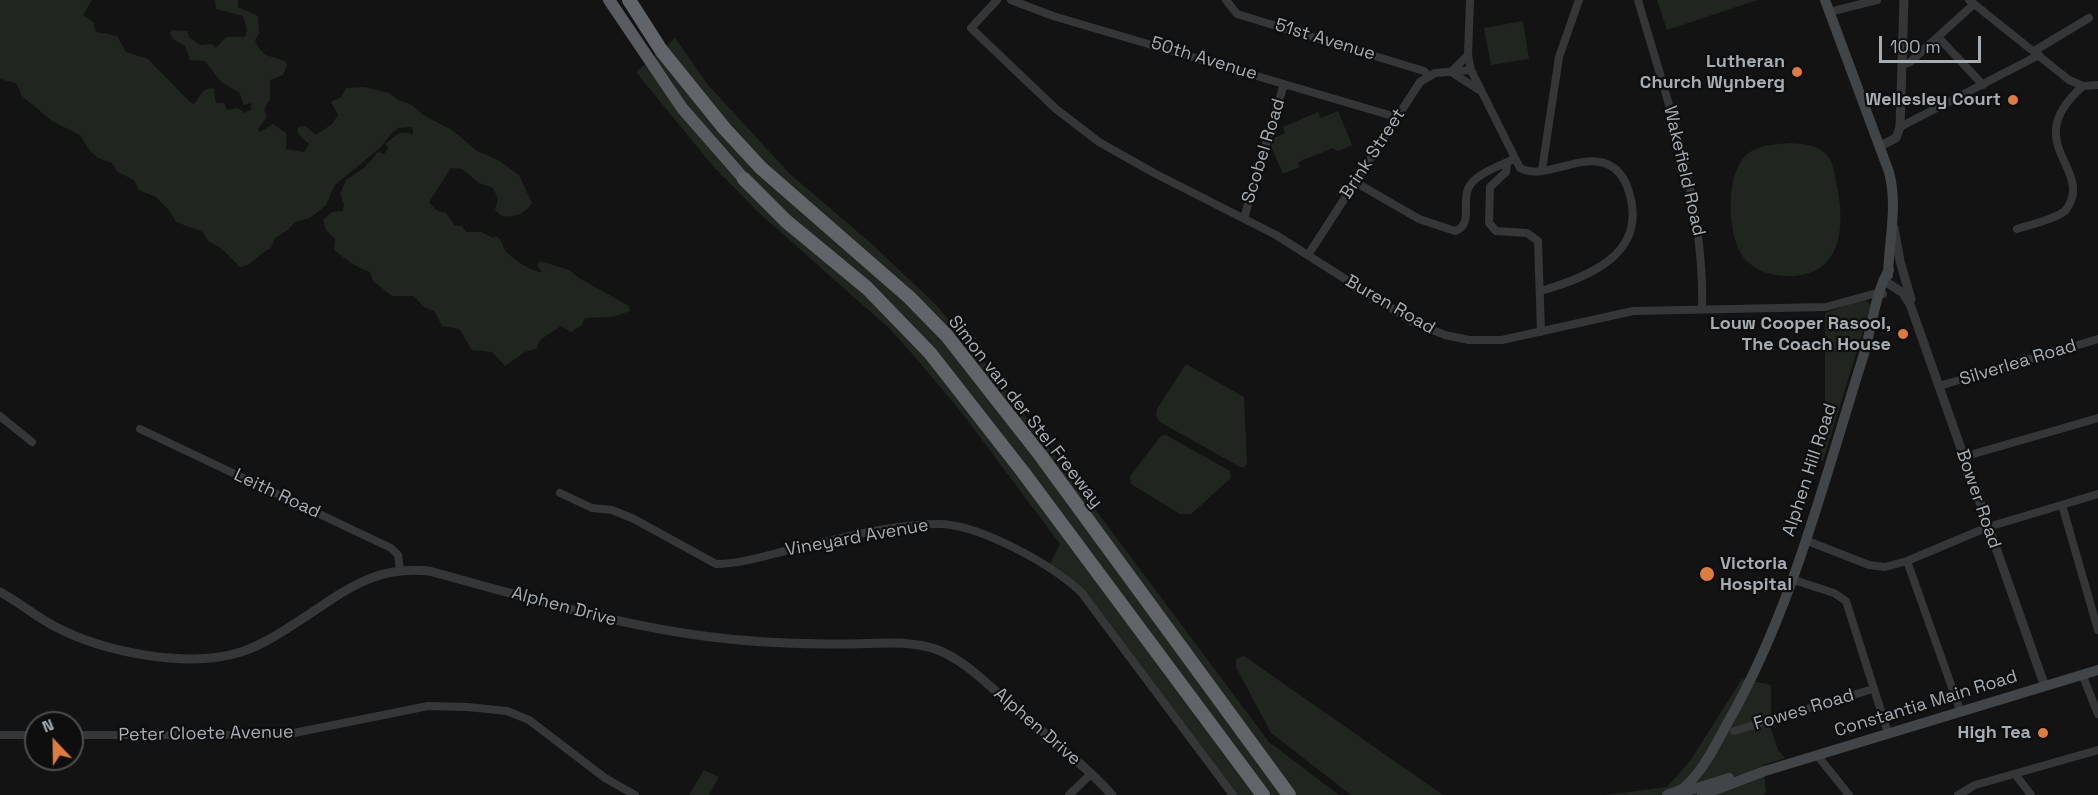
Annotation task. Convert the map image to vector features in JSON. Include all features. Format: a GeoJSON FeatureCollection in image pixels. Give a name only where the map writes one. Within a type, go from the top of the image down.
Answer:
{"type":"FeatureCollection","features":[{"type":"Feature","properties":{"kind":"highway","name":"Simon van der Stel Freeway"},"geometry":{"type":"LineString","coordinates":[[609,0],[682,108],[744,179],[786,221],[867,288],[930,353],[1037,491],[1259,791]]}},
{"type":"Feature","properties":{"kind":"highway","name":"Simon van der Stel Freeway"},"geometry":{"type":"LineString","coordinates":[[629,0],[662,50],[723,128],[761,168],[910,298],[947,336],[1041,456],[1289,795]]}},
{"type":"Feature","properties":{"kind":"main road","name":"Alphen Hill Road"},"geometry":{"type":"LineString","coordinates":[[1667,795],[1686,787],[1698,771],[1751,681],[1805,540],[1886,277],[1894,224],[1894,191],[1880,146],[1825,0]]}},
{"type":"Feature","properties":{"kind":"main road","name":"Constantia Main Road"},"geometry":{"type":"LineString","coordinates":[[1676,795],[1695,793],[2044,684],[2098,670]]}},
{"type":"Feature","properties":{"kind":"main road","name":"Alphen Hill Road"},"geometry":{"type":"LineString","coordinates":[[1695,793],[1698,771]]}},
{"type":"Feature","properties":{"kind":"street","name":"Buren Road"},"geometry":{"type":"LineString","coordinates":[[997,0],[971,28],[1056,109],[1099,142],[1154,173],[1244,218],[1308,255],[1402,316],[1434,332],[1482,340],[1512,338],[1633,311],[1826,307],[1880,297]]}},
{"type":"Feature","properties":{"kind":"street","name":"50th Avenue"},"geometry":{"type":"LineString","coordinates":[[1011,0],[1040,12],[1396,117]]}},
{"type":"Feature","properties":{"kind":"street","name":"51st Avenue"},"geometry":{"type":"LineString","coordinates":[[1226,0],[1237,14],[1349,46],[1424,71],[1428,75]]}},
{"type":"Feature","properties":{"kind":"street"},"geometry":{"type":"LineString","coordinates":[[1470,0],[1468,55],[1471,70],[1511,161],[1528,172],[1598,161],[1611,165],[1625,181],[1634,217],[1628,238],[1604,265],[1583,277],[1541,291]]}},
{"type":"Feature","properties":{"kind":"street"},"geometry":{"type":"LineString","coordinates":[[1542,170],[1559,57],[1579,0]]}},
{"type":"Feature","properties":{"kind":"street","name":"Wakefield Road"},"geometry":{"type":"LineString","coordinates":[[1638,0],[1677,132],[1699,227],[1702,249],[1702,309]]}},
{"type":"Feature","properties":{"kind":"street"},"geometry":{"type":"LineString","coordinates":[[1829,12],[1877,0]]}},
{"type":"Feature","properties":{"kind":"street"},"geometry":{"type":"LineString","coordinates":[[1880,146],[1896,138],[1900,127],[1904,0]]}},
{"type":"Feature","properties":{"kind":"street"},"geometry":{"type":"LineString","coordinates":[[1902,65],[1910,62],[1939,38],[1972,2],[2069,80],[2084,86],[2098,85]]}},
{"type":"Feature","properties":{"kind":"street"},"geometry":{"type":"LineString","coordinates":[[1900,127],[1983,85],[2089,18]]}},
{"type":"Feature","properties":{"kind":"street"},"geometry":{"type":"LineString","coordinates":[[1939,38],[1983,85]]}},
{"type":"Feature","properties":{"kind":"street"},"geometry":{"type":"LineString","coordinates":[[1451,72],[1468,55]]}},
{"type":"Feature","properties":{"kind":"street"},"geometry":{"type":"LineString","coordinates":[[1428,75],[1471,70]]}},
{"type":"Feature","properties":{"kind":"street"},"geometry":{"type":"LineString","coordinates":[[1451,72],[1479,90]]}},
{"type":"Feature","properties":{"kind":"street","name":"Brink Street"},"geometry":{"type":"LineString","coordinates":[[1308,255],[1396,117],[1420,82],[1428,75]]}},
{"type":"Feature","properties":{"kind":"street","name":"Scobel Road"},"geometry":{"type":"LineString","coordinates":[[1244,218],[1284,84]]}},
{"type":"Feature","properties":{"kind":"street"},"geometry":{"type":"LineString","coordinates":[[2017,230],[2062,213],[2078,195],[2080,181],[2057,129],[2062,110],[2084,86]]}},
{"type":"Feature","properties":{"kind":"street"},"geometry":{"type":"LineString","coordinates":[[1355,182],[1419,219],[1455,231],[1461,229],[1465,222],[1466,194],[1470,184],[1511,161]]}},
{"type":"Feature","properties":{"kind":"street"},"geometry":{"type":"LineString","coordinates":[[1511,161],[1506,172],[1490,187],[1489,223],[1496,231],[1527,233],[1536,238],[1541,291],[1541,332]]}},
{"type":"Feature","properties":{"kind":"street","name":"Bower Road"},"geometry":{"type":"LineString","coordinates":[[1894,224],[1913,313]]}},
{"type":"Feature","properties":{"kind":"street","name":"Bower Road"},"geometry":{"type":"LineString","coordinates":[[1886,277],[1904,293],[1913,313],[2044,684]]}},
{"type":"Feature","properties":{"kind":"street","name":"Silverlea Road"},"geometry":{"type":"LineString","coordinates":[[1939,386],[2098,339]]}},
{"type":"Feature","properties":{"kind":"street"},"geometry":{"type":"LineString","coordinates":[[0,416],[32,442]]}},
{"type":"Feature","properties":{"kind":"street"},"geometry":{"type":"LineString","coordinates":[[1964,457],[2098,418]]}},
{"type":"Feature","properties":{"kind":"street","name":"Leith Road"},"geometry":{"type":"LineString","coordinates":[[140,429],[391,548],[398,555],[400,570]]}},
{"type":"Feature","properties":{"kind":"street","name":"Vineyard Avenue"},"geometry":{"type":"LineString","coordinates":[[560,493],[592,508],[612,510],[634,519],[716,564],[890,529],[938,524],[952,525],[1015,547],[1062,574],[1081,592],[1233,795]]}},
{"type":"Feature","properties":{"kind":"street"},"geometry":{"type":"LineString","coordinates":[[1805,540],[1869,565],[1885,567],[1907,561],[1988,527],[2098,494]]}},
{"type":"Feature","properties":{"kind":"street"},"geometry":{"type":"LineString","coordinates":[[2062,505],[2098,630]]}},
{"type":"Feature","properties":{"kind":"street"},"geometry":{"type":"LineString","coordinates":[[1907,561],[1960,711]]}},
{"type":"Feature","properties":{"kind":"street","name":"Alphen Drive"},"geometry":{"type":"LineString","coordinates":[[0,592],[54,625],[87,639],[158,656],[203,658],[231,655],[258,645],[350,587],[370,578],[400,570],[429,571],[610,620],[657,629],[721,638],[792,644],[899,643],[929,648],[964,664],[1091,774],[1112,795]]}},
{"type":"Feature","properties":{"kind":"street"},"geometry":{"type":"LineString","coordinates":[[1791,579],[1834,594],[1846,601],[1888,733]]}},
{"type":"Feature","properties":{"kind":"street"},"geometry":{"type":"LineString","coordinates":[[2082,674],[2098,714]]}},
{"type":"Feature","properties":{"kind":"street","name":"Fowes Road"},"geometry":{"type":"LineString","coordinates":[[1734,731],[1874,689]]}},
{"type":"Feature","properties":{"kind":"street","name":"Peter Cloete Avenue"},"geometry":{"type":"LineString","coordinates":[[84,735],[284,735],[428,706],[467,706],[507,711],[529,720],[605,778],[635,795]]}},
{"type":"Feature","properties":{"kind":"street"},"geometry":{"type":"LineString","coordinates":[[0,735],[24,735]]}},
{"type":"Feature","properties":{"kind":"street"},"geometry":{"type":"LineString","coordinates":[[1958,795],[1975,785],[2098,750]]}},
{"type":"Feature","properties":{"kind":"street"},"geometry":{"type":"LineString","coordinates":[[1817,755],[1849,795]]}},
{"type":"Feature","properties":{"kind":"street"},"geometry":{"type":"LineString","coordinates":[[1069,795],[1091,774]]}},
{"type":"Feature","properties":{"kind":"street"},"geometry":{"type":"LineString","coordinates":[[2015,774],[2031,795]]}},
{"type":"Feature","properties":{"kind":"shaded area"},"geometry":{"type":"Polygon","coordinates":[[[0,0],[92,0],[83,15],[93,22],[96,32],[117,36],[126,52],[148,59],[190,102],[194,104],[204,91],[210,88],[214,89],[216,103],[224,103],[227,110],[238,108],[244,113],[251,110],[251,103],[244,105],[239,92],[221,82],[205,61],[190,60],[185,46],[173,39],[170,33],[172,30],[187,31],[189,37],[200,45],[211,44],[216,48],[226,37],[245,37],[247,30],[243,16],[216,9],[215,0],[238,0],[238,7],[258,16],[259,34],[255,40],[261,50],[286,62],[287,65],[283,75],[270,80],[270,99],[264,110],[267,117],[258,129],[260,132],[273,124],[287,134],[286,149],[304,152],[309,144],[298,134],[298,127],[305,126],[316,135],[332,124],[338,115],[331,102],[341,97],[346,88],[364,87],[389,93],[452,130],[477,151],[498,160],[519,175],[532,203],[520,214],[502,216],[495,210],[498,199],[493,188],[479,183],[462,169],[451,168],[429,202],[436,210],[446,213],[455,226],[462,226],[466,232],[481,232],[493,238],[497,236],[507,253],[528,268],[542,272],[537,265],[540,261],[569,270],[629,306],[630,311],[613,317],[585,318],[581,326],[571,332],[561,326],[540,340],[537,348],[525,352],[505,366],[492,352],[472,350],[459,329],[442,326],[434,311],[424,307],[414,296],[392,296],[373,281],[370,272],[355,265],[334,250],[335,239],[326,230],[323,220],[332,212],[343,211],[344,204],[340,194],[346,180],[365,167],[378,152],[384,154],[388,148],[386,144],[395,136],[402,133],[413,135],[413,129],[410,127],[398,128],[381,147],[335,185],[326,205],[310,218],[295,222],[288,230],[275,238],[271,248],[240,267],[221,248],[208,241],[203,232],[176,222],[169,210],[156,197],[139,190],[134,180],[118,172],[112,163],[98,158],[90,151],[80,135],[52,121],[22,96],[16,83],[0,79],[0,0]]]}},
{"type":"Feature","properties":{"kind":"shaded area"},"geometry":{"type":"Polygon","coordinates":[[[1657,0],[1757,0],[1667,30],[1657,0]]]}},
{"type":"Feature","properties":{"kind":"shaded area"},"geometry":{"type":"Polygon","coordinates":[[[1523,21],[1529,59],[1491,65],[1484,28],[1523,21]]]}},
{"type":"Feature","properties":{"kind":"shaded area"},"geometry":{"type":"Polygon","coordinates":[[[675,38],[708,85],[790,174],[873,245],[936,305],[991,370],[1269,742],[1339,795],[1233,795],[1091,604],[1049,566],[1060,544],[962,413],[890,329],[758,212],[712,165],[636,72],[675,38]]]}},
{"type":"Feature","properties":{"kind":"shaded area"},"geometry":{"type":"Polygon","coordinates":[[[1338,111],[1352,145],[1338,151],[1333,148],[1298,162],[1300,167],[1283,174],[1271,146],[1274,138],[1285,133],[1283,127],[1318,112],[1321,118],[1338,111]]]}},
{"type":"Feature","properties":{"kind":"shaded area"},"geometry":{"type":"Polygon","coordinates":[[[1790,143],[1813,147],[1828,156],[1834,170],[1839,199],[1840,232],[1830,259],[1819,268],[1805,274],[1786,276],[1764,272],[1745,259],[1734,235],[1731,204],[1736,173],[1750,152],[1764,146],[1790,143]]]}},
{"type":"Feature","properties":{"kind":"shaded area"},"geometry":{"type":"Polygon","coordinates":[[[1864,299],[1871,305],[1823,461],[1820,460],[1825,421],[1825,313],[1864,299]]]}},
{"type":"Feature","properties":{"kind":"shaded area"},"geometry":{"type":"Polygon","coordinates":[[[1186,364],[1244,397],[1247,463],[1245,467],[1240,467],[1160,422],[1156,416],[1157,409],[1186,364]]]}},
{"type":"Feature","properties":{"kind":"shaded area"},"geometry":{"type":"Polygon","coordinates":[[[1166,435],[1230,471],[1231,478],[1191,514],[1180,514],[1131,484],[1130,476],[1161,436],[1166,435]]]}},
{"type":"Feature","properties":{"kind":"shaded area"},"geometry":{"type":"Polygon","coordinates":[[[1244,656],[1443,795],[1351,795],[1271,733],[1236,667],[1236,659],[1244,656]]]}},
{"type":"Feature","properties":{"kind":"shaded area"},"geometry":{"type":"Polygon","coordinates":[[[1742,679],[1771,685],[1771,729],[1778,750],[1785,758],[1763,765],[1766,792],[1763,795],[1606,795],[1667,787],[1690,761],[1742,679]]]}},
{"type":"Feature","properties":{"kind":"shaded area"},"geometry":{"type":"Polygon","coordinates":[[[704,770],[719,777],[709,795],[689,795],[704,770]]]}},
{"type":"Feature","properties":{"kind":"place","name":"Lutheran Church Wynberg"},"geometry":{"type":"Point","coordinates":[1797,72]}},
{"type":"Feature","properties":{"kind":"place","name":"Wellesley Court"},"geometry":{"type":"Point","coordinates":[2013,100]}},
{"type":"Feature","properties":{"kind":"place","name":"Louw Cooper Rasool, The Coach House"},"geometry":{"type":"Point","coordinates":[1903,334]}},
{"type":"Feature","properties":{"kind":"place","name":"Victoria Hospital"},"geometry":{"type":"Point","coordinates":[1707,574]}},
{"type":"Feature","properties":{"kind":"place","name":"High Tea"},"geometry":{"type":"Point","coordinates":[2043,733]}}]}
